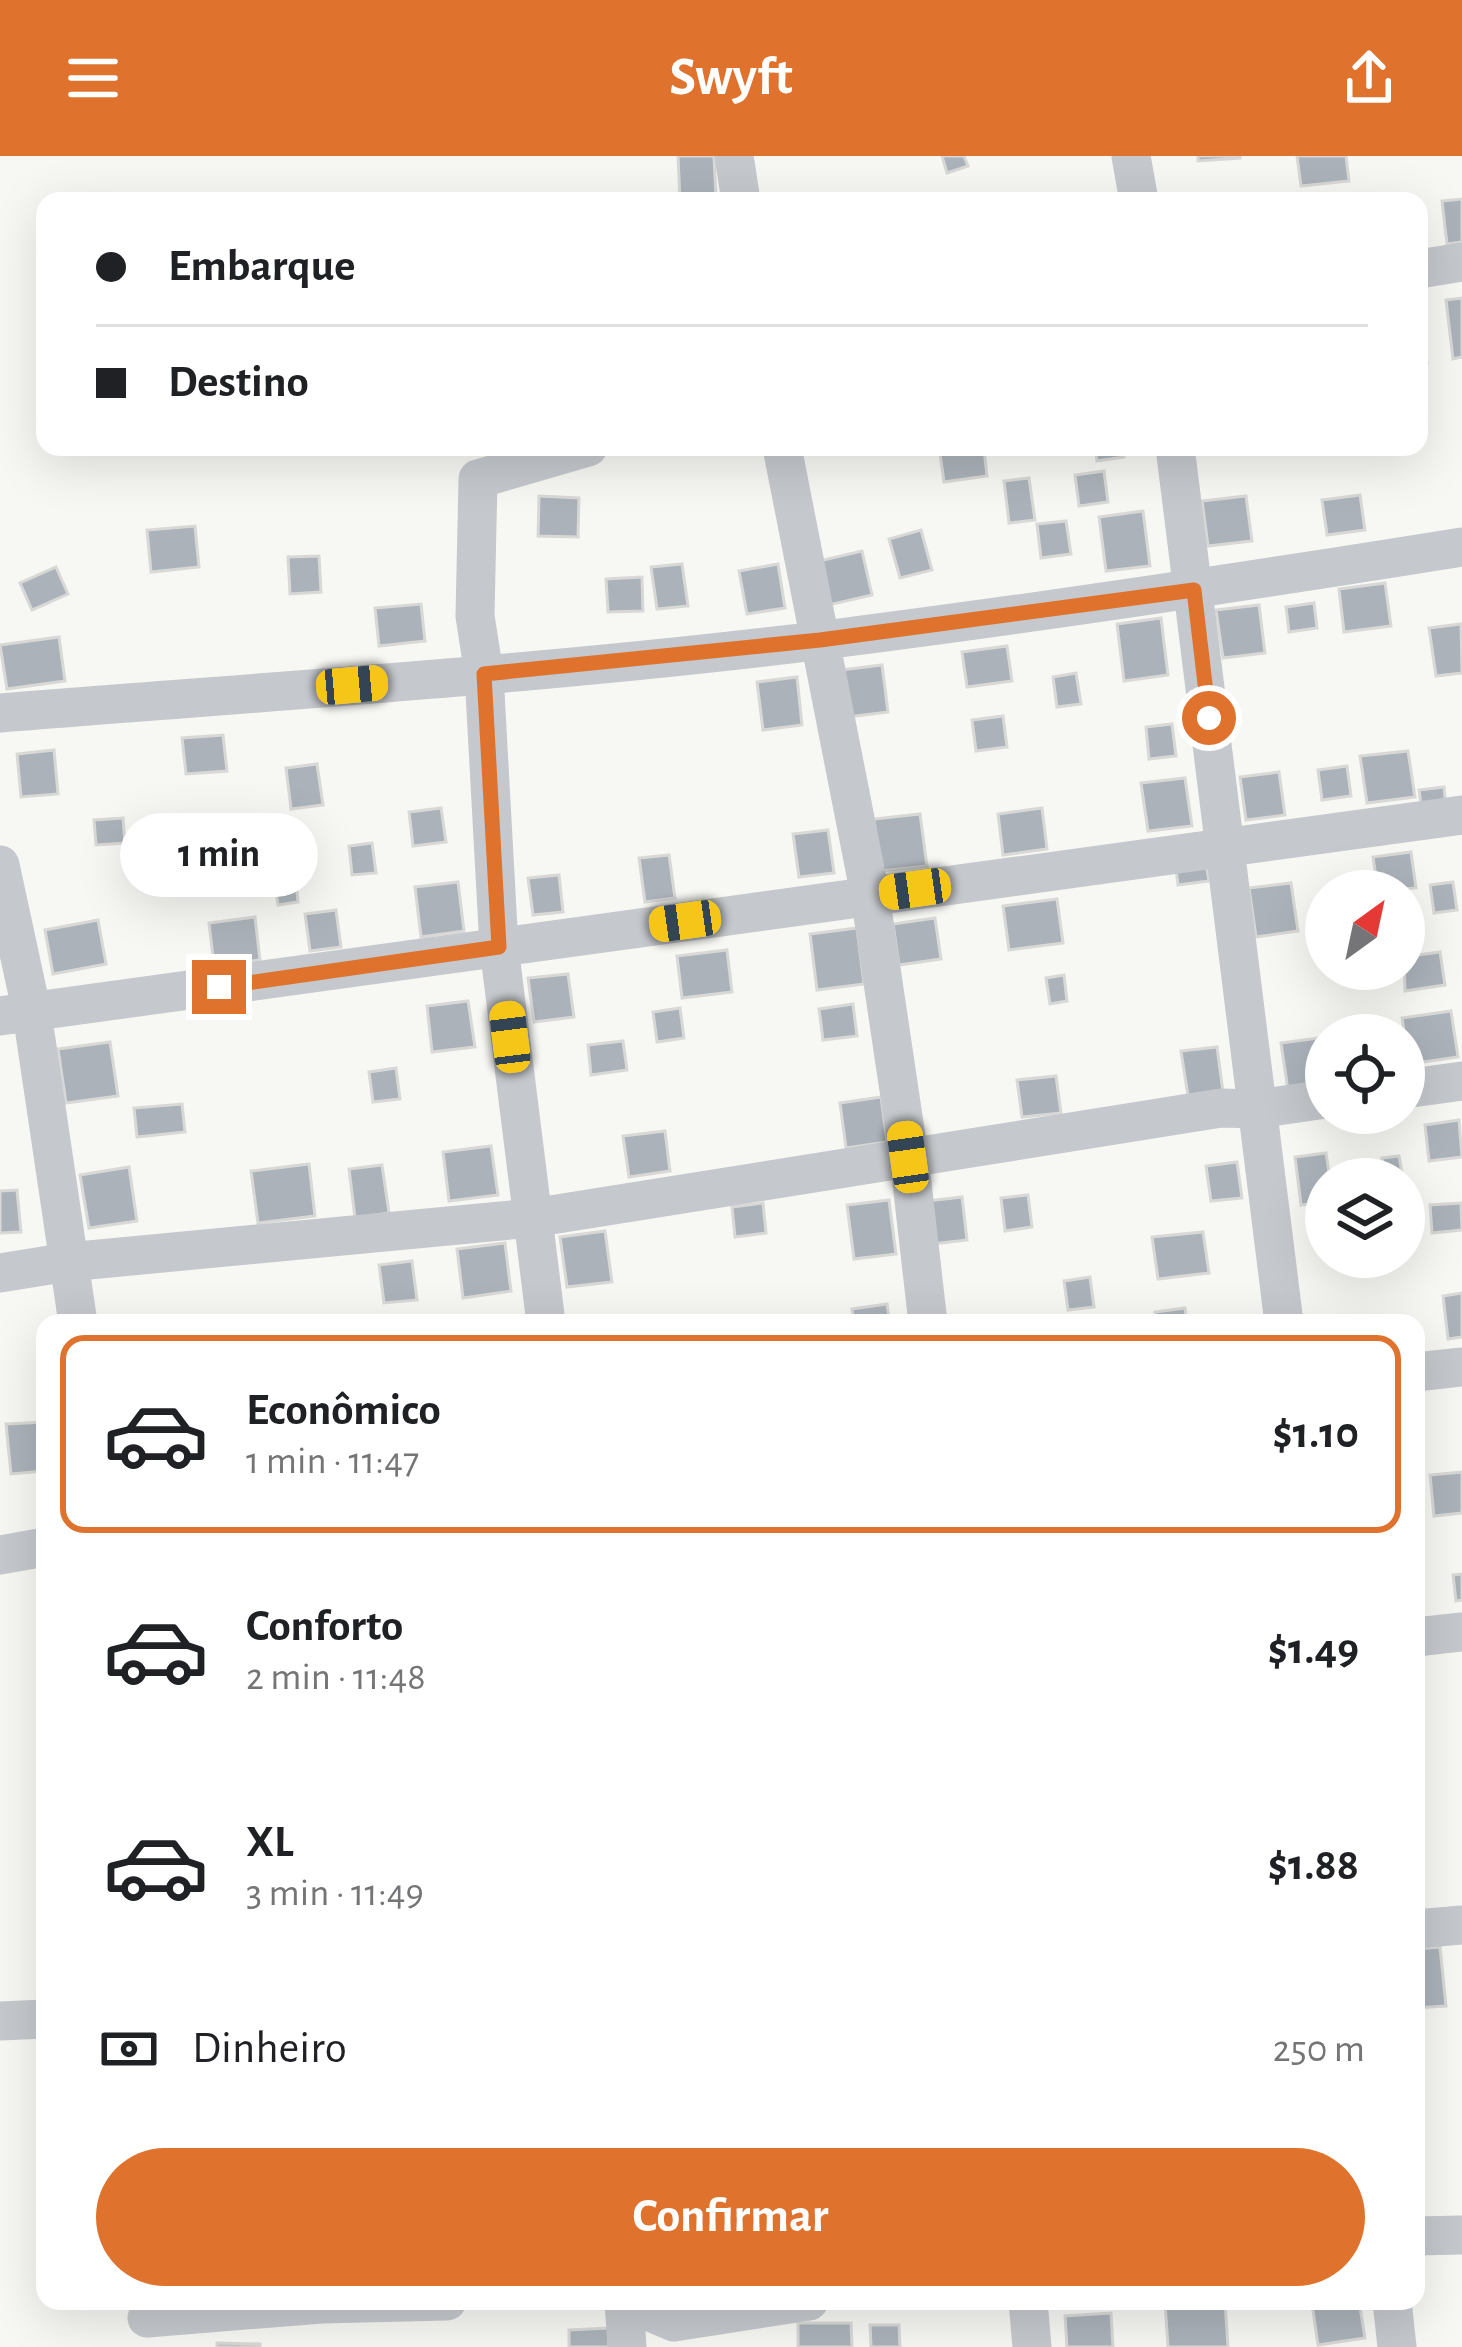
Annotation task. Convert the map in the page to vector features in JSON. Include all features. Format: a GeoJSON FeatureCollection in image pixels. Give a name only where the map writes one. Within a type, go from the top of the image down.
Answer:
{"type":"FeatureCollection","features":[{"type":"Feature","properties":{"kind":"street"},"geometry":{"type":"LineString","coordinates":[[734,156],[740,192]]}},
{"type":"Feature","properties":{"kind":"street"},"geometry":{"type":"LineString","coordinates":[[1131,156],[1137,192]]}},
{"type":"Feature","properties":{"kind":"street"},"geometry":{"type":"LineString","coordinates":[[1428,268],[1462,262]]}},
{"type":"Feature","properties":{"kind":"street"},"geometry":{"type":"LineString","coordinates":[[545,1314],[499,947],[484,674],[475,616],[478,479],[557,456]]}},
{"type":"Feature","properties":{"kind":"street"},"geometry":{"type":"LineString","coordinates":[[784,456],[870,895],[927,1314]]}},
{"type":"Feature","properties":{"kind":"street"},"geometry":{"type":"LineString","coordinates":[[1176,456],[1283,1314]]}},
{"type":"Feature","properties":{"kind":"street"},"geometry":{"type":"LineString","coordinates":[[0,713],[484,674],[820,640],[1194,590],[1462,547]]}},
{"type":"Feature","properties":{"kind":"street"},"geometry":{"type":"LineString","coordinates":[[16,1014],[1462,814]]}},
{"type":"Feature","properties":{"kind":"street"},"geometry":{"type":"LineString","coordinates":[[0,865],[16,1014],[77,1314]]}},
{"type":"Feature","properties":{"kind":"street"},"geometry":{"type":"LineString","coordinates":[[1425,1086],[1462,1081]]}},
{"type":"Feature","properties":{"kind":"street"},"geometry":{"type":"LineString","coordinates":[[0,1273],[68,1262],[532,1217],[1221,1108],[1305,1103]]}},
{"type":"Feature","properties":{"kind":"street"},"geometry":{"type":"LineString","coordinates":[[1425,1371],[1462,1366]]}},
{"type":"Feature","properties":{"kind":"street"},"geometry":{"type":"LineString","coordinates":[[0,1555],[36,1549]]}},
{"type":"Feature","properties":{"kind":"street"},"geometry":{"type":"LineString","coordinates":[[1425,1636],[1462,1632]]}},
{"type":"Feature","properties":{"kind":"street"},"geometry":{"type":"LineString","coordinates":[[1425,1928],[1462,1925]]}},
{"type":"Feature","properties":{"kind":"street"},"geometry":{"type":"LineString","coordinates":[[0,2021],[36,2019]]}},
{"type":"Feature","properties":{"kind":"street"},"geometry":{"type":"LineString","coordinates":[[1425,2236],[1462,2235]]}},
{"type":"Feature","properties":{"kind":"street"},"geometry":{"type":"LineString","coordinates":[[149,2322],[264,2310]]}},
{"type":"Feature","properties":{"kind":"street"},"geometry":{"type":"LineString","coordinates":[[625,2310],[627,2347]]}},
{"type":"Feature","properties":{"kind":"street"},"geometry":{"type":"LineString","coordinates":[[646,2310],[674,2322],[751,2310]]}},
{"type":"Feature","properties":{"kind":"street"},"geometry":{"type":"LineString","coordinates":[[1029,2310],[1032,2347]]}},
{"type":"Feature","properties":{"kind":"street"},"geometry":{"type":"LineString","coordinates":[[1393,2310],[1397,2347]]}},
{"type":"Feature","properties":{"kind":"building"},"geometry":{"type":"Polygon","coordinates":[[[678,156],[714,156],[716,192],[680,192],[678,156]]]}},
{"type":"Feature","properties":{"kind":"building"},"geometry":{"type":"Polygon","coordinates":[[[942,156],[964,156],[968,166],[947,173],[942,156]]]}},
{"type":"Feature","properties":{"kind":"building"},"geometry":{"type":"Polygon","coordinates":[[[1198,156],[1240,156],[1240,158],[1198,161],[1198,156]]]}},
{"type":"Feature","properties":{"kind":"building"},"geometry":{"type":"Polygon","coordinates":[[[1297,156],[1346,156],[1349,181],[1301,186],[1297,156]]]}},
{"type":"Feature","properties":{"kind":"building"},"geometry":{"type":"Polygon","coordinates":[[[1462,199],[1462,242],[1447,244],[1442,201],[1462,199]]]}},
{"type":"Feature","properties":{"kind":"building"},"geometry":{"type":"Polygon","coordinates":[[[1462,298],[1462,357],[1453,359],[1446,300],[1462,298]]]}},
{"type":"Feature","properties":{"kind":"building"},"geometry":{"type":"Polygon","coordinates":[[[940,456],[985,456],[987,476],[944,482],[940,456]]]}},
{"type":"Feature","properties":{"kind":"building"},"geometry":{"type":"Polygon","coordinates":[[[1104,471],[1108,502],[1079,506],[1075,475],[1104,471]]]}},
{"type":"Feature","properties":{"kind":"building"},"geometry":{"type":"Polygon","coordinates":[[[1029,478],[1035,520],[1009,523],[1004,481],[1029,478]]]}},
{"type":"Feature","properties":{"kind":"building"},"geometry":{"type":"Polygon","coordinates":[[[1360,495],[1365,530],[1327,535],[1322,500],[1360,495]]]}},
{"type":"Feature","properties":{"kind":"building"},"geometry":{"type":"Polygon","coordinates":[[[539,496],[579,498],[578,537],[538,536],[539,496]]]}},
{"type":"Feature","properties":{"kind":"building"},"geometry":{"type":"Polygon","coordinates":[[[1246,496],[1252,541],[1208,546],[1202,501],[1246,496]]]}},
{"type":"Feature","properties":{"kind":"building"},"geometry":{"type":"Polygon","coordinates":[[[1143,511],[1150,566],[1106,571],[1099,517],[1143,511]]]}},
{"type":"Feature","properties":{"kind":"building"},"geometry":{"type":"Polygon","coordinates":[[[1066,521],[1071,554],[1041,558],[1037,524],[1066,521]]]}},
{"type":"Feature","properties":{"kind":"building"},"geometry":{"type":"Polygon","coordinates":[[[195,526],[199,567],[151,572],[147,530],[195,526]]]}},
{"type":"Feature","properties":{"kind":"building"},"geometry":{"type":"Polygon","coordinates":[[[921,530],[932,570],[900,578],[889,539],[921,530]]]}},
{"type":"Feature","properties":{"kind":"building"},"geometry":{"type":"Polygon","coordinates":[[[862,551],[872,595],[829,605],[819,561],[862,551]]]}},
{"type":"Feature","properties":{"kind":"building"},"geometry":{"type":"Polygon","coordinates":[[[319,556],[321,592],[290,594],[288,557],[319,556]]]}},
{"type":"Feature","properties":{"kind":"building"},"geometry":{"type":"Polygon","coordinates":[[[682,564],[688,606],[657,609],[651,567],[682,564]]]}},
{"type":"Feature","properties":{"kind":"building"},"geometry":{"type":"Polygon","coordinates":[[[778,564],[785,608],[747,614],[739,571],[778,564]]]}},
{"type":"Feature","properties":{"kind":"building"},"geometry":{"type":"Polygon","coordinates":[[[56,567],[68,594],[32,610],[20,583],[56,567]]]}},
{"type":"Feature","properties":{"kind":"building"},"geometry":{"type":"Polygon","coordinates":[[[642,577],[643,611],[608,612],[606,579],[642,577]]]}},
{"type":"Feature","properties":{"kind":"building"},"geometry":{"type":"Polygon","coordinates":[[[1385,583],[1391,626],[1344,632],[1339,589],[1385,583]]]}},
{"type":"Feature","properties":{"kind":"building"},"geometry":{"type":"Polygon","coordinates":[[[1314,603],[1317,628],[1289,632],[1286,607],[1314,603]]]}},
{"type":"Feature","properties":{"kind":"building"},"geometry":{"type":"Polygon","coordinates":[[[421,604],[425,641],[379,646],[375,608],[421,604]]]}},
{"type":"Feature","properties":{"kind":"building"},"geometry":{"type":"Polygon","coordinates":[[[1259,605],[1265,653],[1223,658],[1216,610],[1259,605]]]}},
{"type":"Feature","properties":{"kind":"building"},"geometry":{"type":"Polygon","coordinates":[[[1161,618],[1168,675],[1124,681],[1117,624],[1161,618]]]}},
{"type":"Feature","properties":{"kind":"building"},"geometry":{"type":"Polygon","coordinates":[[[1461,624],[1462,673],[1436,676],[1429,628],[1461,624]]]}},
{"type":"Feature","properties":{"kind":"building"},"geometry":{"type":"Polygon","coordinates":[[[59,637],[65,681],[7,689],[0,645],[59,637]]]}},
{"type":"Feature","properties":{"kind":"building"},"geometry":{"type":"Polygon","coordinates":[[[1007,646],[1012,681],[967,687],[962,652],[1007,646]]]}},
{"type":"Feature","properties":{"kind":"building"},"geometry":{"type":"Polygon","coordinates":[[[882,665],[888,712],[847,717],[841,670],[882,665]]]}},
{"type":"Feature","properties":{"kind":"building"},"geometry":{"type":"Polygon","coordinates":[[[1076,673],[1081,704],[1057,707],[1053,677],[1076,673]]]}},
{"type":"Feature","properties":{"kind":"building"},"geometry":{"type":"Polygon","coordinates":[[[797,677],[802,725],[763,730],[757,682],[797,677]]]}},
{"type":"Feature","properties":{"kind":"building"},"geometry":{"type":"Polygon","coordinates":[[[1003,716],[1007,747],[976,751],[972,720],[1003,716]]]}},
{"type":"Feature","properties":{"kind":"building"},"geometry":{"type":"Polygon","coordinates":[[[1172,724],[1176,756],[1149,759],[1146,727],[1172,724]]]}},
{"type":"Feature","properties":{"kind":"building"},"geometry":{"type":"Polygon","coordinates":[[[223,735],[227,771],[186,774],[182,738],[223,735]]]}},
{"type":"Feature","properties":{"kind":"building"},"geometry":{"type":"Polygon","coordinates":[[[54,750],[58,794],[21,797],[17,754],[54,750]]]}},
{"type":"Feature","properties":{"kind":"building"},"geometry":{"type":"Polygon","coordinates":[[[1408,751],[1415,797],[1367,803],[1360,756],[1408,751]]]}},
{"type":"Feature","properties":{"kind":"building"},"geometry":{"type":"Polygon","coordinates":[[[317,764],[323,805],[291,809],[286,768],[317,764]]]}},
{"type":"Feature","properties":{"kind":"building"},"geometry":{"type":"Polygon","coordinates":[[[1347,766],[1351,796],[1322,800],[1318,770],[1347,766]]]}},
{"type":"Feature","properties":{"kind":"building"},"geometry":{"type":"Polygon","coordinates":[[[1279,772],[1285,815],[1246,820],[1240,777],[1279,772]]]}},
{"type":"Feature","properties":{"kind":"building"},"geometry":{"type":"Polygon","coordinates":[[[1185,778],[1192,826],[1148,831],[1141,783],[1185,778]]]}},
{"type":"Feature","properties":{"kind":"building"},"geometry":{"type":"Polygon","coordinates":[[[1444,787],[1446,808],[1422,812],[1419,790],[1444,787]]]}},
{"type":"Feature","properties":{"kind":"building"},"geometry":{"type":"Polygon","coordinates":[[[441,808],[446,842],[413,846],[409,812],[441,808]]]}},
{"type":"Feature","properties":{"kind":"building"},"geometry":{"type":"Polygon","coordinates":[[[1042,808],[1047,849],[1003,855],[998,814],[1042,808]]]}},
{"type":"Feature","properties":{"kind":"building"},"geometry":{"type":"Polygon","coordinates":[[[920,814],[927,866],[880,871],[874,819],[920,814]]]}},
{"type":"Feature","properties":{"kind":"building"},"geometry":{"type":"Polygon","coordinates":[[[123,818],[125,843],[96,845],[94,820],[123,818]]]}},
{"type":"Feature","properties":{"kind":"building"},"geometry":{"type":"Polygon","coordinates":[[[218,819],[225,838],[208,844],[201,826],[218,819]]]}},
{"type":"Feature","properties":{"kind":"building"},"geometry":{"type":"Polygon","coordinates":[[[828,830],[834,873],[799,877],[793,834],[828,830]]]}},
{"type":"Feature","properties":{"kind":"building"},"geometry":{"type":"Polygon","coordinates":[[[179,835],[183,866],[159,869],[156,838],[179,835]]]}},
{"type":"Feature","properties":{"kind":"building"},"geometry":{"type":"Polygon","coordinates":[[[372,843],[376,873],[352,875],[349,846],[372,843]]]}},
{"type":"Feature","properties":{"kind":"building"},"geometry":{"type":"Polygon","coordinates":[[[1411,852],[1414,870],[1375,870],[1373,857],[1411,852]]]}},
{"type":"Feature","properties":{"kind":"building"},"geometry":{"type":"Polygon","coordinates":[[[669,855],[675,898],[645,902],[639,858],[669,855]]]}},
{"type":"Feature","properties":{"kind":"building"},"geometry":{"type":"Polygon","coordinates":[[[1205,857],[1209,881],[1178,885],[1175,861],[1205,857]]]}},
{"type":"Feature","properties":{"kind":"building"},"geometry":{"type":"Polygon","coordinates":[[[295,870],[298,902],[278,905],[273,873],[295,870]]]}},
{"type":"Feature","properties":{"kind":"building"},"geometry":{"type":"Polygon","coordinates":[[[559,875],[563,912],[533,915],[528,878],[559,875]]]}},
{"type":"Feature","properties":{"kind":"building"},"geometry":{"type":"Polygon","coordinates":[[[458,882],[464,931],[421,937],[415,887],[458,882]]]}},
{"type":"Feature","properties":{"kind":"building"},"geometry":{"type":"Polygon","coordinates":[[[1453,882],[1457,910],[1434,913],[1430,885],[1453,882]]]}},
{"type":"Feature","properties":{"kind":"building"},"geometry":{"type":"Polygon","coordinates":[[[1291,883],[1298,931],[1256,937],[1249,888],[1291,883]]]}},
{"type":"Feature","properties":{"kind":"building"},"geometry":{"type":"Polygon","coordinates":[[[1057,899],[1063,943],[1009,950],[1003,906],[1057,899]]]}},
{"type":"Feature","properties":{"kind":"building"},"geometry":{"type":"Polygon","coordinates":[[[336,910],[341,947],[310,951],[305,914],[336,910]]]}},
{"type":"Feature","properties":{"kind":"building"},"geometry":{"type":"Polygon","coordinates":[[[255,917],[260,960],[214,966],[209,923],[255,917]]]}},
{"type":"Feature","properties":{"kind":"building"},"geometry":{"type":"Polygon","coordinates":[[[935,918],[941,959],[899,965],[893,924],[935,918]]]}},
{"type":"Feature","properties":{"kind":"building"},"geometry":{"type":"Polygon","coordinates":[[[98,920],[106,964],[53,974],[45,930],[98,920]]]}},
{"type":"Feature","properties":{"kind":"building"},"geometry":{"type":"Polygon","coordinates":[[[857,928],[864,984],[817,990],[810,934],[857,928]]]}},
{"type":"Feature","properties":{"kind":"building"},"geometry":{"type":"Polygon","coordinates":[[[727,950],[732,992],[682,998],[677,956],[727,950]]]}},
{"type":"Feature","properties":{"kind":"building"},"geometry":{"type":"Polygon","coordinates":[[[1440,952],[1445,985],[1425,988],[1425,954],[1440,952]]]}},
{"type":"Feature","properties":{"kind":"building"},"geometry":{"type":"Polygon","coordinates":[[[568,974],[574,1017],[534,1022],[528,978],[568,974]]]}},
{"type":"Feature","properties":{"kind":"building"},"geometry":{"type":"Polygon","coordinates":[[[1064,975],[1067,1001],[1050,1004],[1046,978],[1064,975]]]}},
{"type":"Feature","properties":{"kind":"building"},"geometry":{"type":"Polygon","coordinates":[[[468,1001],[475,1047],[432,1052],[427,1006],[468,1001]]]}},
{"type":"Feature","properties":{"kind":"building"},"geometry":{"type":"Polygon","coordinates":[[[853,1004],[857,1036],[823,1040],[819,1009],[853,1004]]]}},
{"type":"Feature","properties":{"kind":"building"},"geometry":{"type":"Polygon","coordinates":[[[680,1008],[684,1038],[657,1042],[653,1012],[680,1008]]]}},
{"type":"Feature","properties":{"kind":"building"},"geometry":{"type":"Polygon","coordinates":[[[1451,1011],[1458,1057],[1425,1062],[1425,1015],[1451,1011]]]}},
{"type":"Feature","properties":{"kind":"building"},"geometry":{"type":"Polygon","coordinates":[[[1305,1040],[1305,1088],[1288,1090],[1281,1043],[1305,1040]]]}},
{"type":"Feature","properties":{"kind":"building"},"geometry":{"type":"Polygon","coordinates":[[[623,1041],[627,1070],[591,1075],[588,1045],[623,1041]]]}},
{"type":"Feature","properties":{"kind":"building"},"geometry":{"type":"Polygon","coordinates":[[[110,1042],[118,1096],[66,1103],[58,1049],[110,1042]]]}},
{"type":"Feature","properties":{"kind":"building"},"geometry":{"type":"Polygon","coordinates":[[[1217,1047],[1223,1092],[1188,1096],[1181,1051],[1217,1047]]]}},
{"type":"Feature","properties":{"kind":"building"},"geometry":{"type":"Polygon","coordinates":[[[396,1068],[400,1099],[373,1102],[369,1072],[396,1068]]]}},
{"type":"Feature","properties":{"kind":"building"},"geometry":{"type":"Polygon","coordinates":[[[1056,1076],[1061,1113],[1022,1117],[1017,1080],[1056,1076]]]}},
{"type":"Feature","properties":{"kind":"building"},"geometry":{"type":"Polygon","coordinates":[[[881,1097],[887,1142],[846,1148],[840,1103],[881,1097]]]}},
{"type":"Feature","properties":{"kind":"building"},"geometry":{"type":"Polygon","coordinates":[[[182,1104],[185,1132],[137,1137],[134,1108],[182,1104]]]}},
{"type":"Feature","properties":{"kind":"building"},"geometry":{"type":"Polygon","coordinates":[[[1459,1120],[1462,1157],[1429,1161],[1425,1125],[1459,1120]]]}},
{"type":"Feature","properties":{"kind":"building"},"geometry":{"type":"Polygon","coordinates":[[[665,1131],[670,1171],[629,1177],[623,1136],[665,1131]]]}},
{"type":"Feature","properties":{"kind":"building"},"geometry":{"type":"Polygon","coordinates":[[[491,1146],[498,1195],[449,1201],[443,1152],[491,1146]]]}},
{"type":"Feature","properties":{"kind":"building"},"geometry":{"type":"Polygon","coordinates":[[[1326,1153],[1327,1158],[1305,1158],[1305,1205],[1301,1205],[1295,1157],[1326,1153]]]}},
{"type":"Feature","properties":{"kind":"building"},"geometry":{"type":"Polygon","coordinates":[[[1237,1162],[1242,1198],[1211,1201],[1206,1166],[1237,1162]]]}},
{"type":"Feature","properties":{"kind":"building"},"geometry":{"type":"Polygon","coordinates":[[[309,1164],[315,1216],[258,1223],[251,1171],[309,1164]]]}},
{"type":"Feature","properties":{"kind":"building"},"geometry":{"type":"Polygon","coordinates":[[[382,1165],[389,1213],[355,1218],[349,1169],[382,1165]]]}},
{"type":"Feature","properties":{"kind":"building"},"geometry":{"type":"Polygon","coordinates":[[[129,1167],[137,1221],[89,1228],[80,1175],[129,1167]]]}},
{"type":"Feature","properties":{"kind":"building"},"geometry":{"type":"Polygon","coordinates":[[[17,1190],[21,1232],[0,1233],[0,1191],[17,1190]]]}},
{"type":"Feature","properties":{"kind":"building"},"geometry":{"type":"Polygon","coordinates":[[[1028,1195],[1032,1227],[1005,1231],[1001,1198],[1028,1195]]]}},
{"type":"Feature","properties":{"kind":"building"},"geometry":{"type":"Polygon","coordinates":[[[962,1197],[967,1240],[932,1244],[927,1201],[962,1197]]]}},
{"type":"Feature","properties":{"kind":"building"},"geometry":{"type":"Polygon","coordinates":[[[889,1200],[896,1254],[854,1259],[847,1205],[889,1200]]]}},
{"type":"Feature","properties":{"kind":"building"},"geometry":{"type":"Polygon","coordinates":[[[763,1203],[766,1233],[735,1237],[732,1207],[763,1203]]]}},
{"type":"Feature","properties":{"kind":"building"},"geometry":{"type":"Polygon","coordinates":[[[1461,1203],[1462,1230],[1432,1233],[1430,1205],[1461,1203]]]}},
{"type":"Feature","properties":{"kind":"building"},"geometry":{"type":"Polygon","coordinates":[[[605,1231],[612,1282],[567,1287],[560,1237],[605,1231]]]}},
{"type":"Feature","properties":{"kind":"building"},"geometry":{"type":"Polygon","coordinates":[[[1203,1232],[1209,1273],[1158,1279],[1152,1237],[1203,1232]]]}},
{"type":"Feature","properties":{"kind":"building"},"geometry":{"type":"Polygon","coordinates":[[[505,1243],[511,1291],[463,1298],[457,1249],[505,1243]]]}},
{"type":"Feature","properties":{"kind":"building"},"geometry":{"type":"Polygon","coordinates":[[[412,1261],[417,1300],[384,1303],[379,1265],[412,1261]]]}},
{"type":"Feature","properties":{"kind":"building"},"geometry":{"type":"Polygon","coordinates":[[[1090,1277],[1094,1307],[1068,1310],[1064,1281],[1090,1277]]]}},
{"type":"Feature","properties":{"kind":"building"},"geometry":{"type":"Polygon","coordinates":[[[1462,1293],[1462,1337],[1448,1339],[1443,1296],[1462,1293]]]}},
{"type":"Feature","properties":{"kind":"building"},"geometry":{"type":"Polygon","coordinates":[[[887,1304],[889,1314],[853,1314],[852,1309],[887,1304]]]}},
{"type":"Feature","properties":{"kind":"building"},"geometry":{"type":"Polygon","coordinates":[[[1185,1308],[1186,1314],[1155,1314],[1185,1308]]]}},
{"type":"Feature","properties":{"kind":"building"},"geometry":{"type":"Polygon","coordinates":[[[36,1422],[36,1472],[11,1474],[6,1424],[36,1422]]]}},
{"type":"Feature","properties":{"kind":"building"},"geometry":{"type":"Polygon","coordinates":[[[1462,1472],[1462,1513],[1434,1516],[1430,1475],[1462,1472]]]}},
{"type":"Feature","properties":{"kind":"building"},"geometry":{"type":"Polygon","coordinates":[[[1462,1574],[1462,1600],[1456,1601],[1453,1575],[1462,1574]]]}},
{"type":"Feature","properties":{"kind":"building"},"geometry":{"type":"Polygon","coordinates":[[[1440,1947],[1446,2006],[1425,2007],[1425,1948],[1440,1947]]]}},
{"type":"Feature","properties":{"kind":"building"},"geometry":{"type":"Polygon","coordinates":[[[1165,2310],[1226,2310],[1228,2347],[1168,2347],[1165,2310]]]}},
{"type":"Feature","properties":{"kind":"building"},"geometry":{"type":"Polygon","coordinates":[[[1313,2310],[1360,2310],[1365,2338],[1318,2345],[1313,2310]]]}},
{"type":"Feature","properties":{"kind":"building"},"geometry":{"type":"Polygon","coordinates":[[[1111,2313],[1113,2347],[1067,2347],[1065,2316],[1111,2313]]]}},
{"type":"Feature","properties":{"kind":"building"},"geometry":{"type":"Polygon","coordinates":[[[798,2323],[851,2323],[852,2347],[798,2347],[798,2323]]]}},
{"type":"Feature","properties":{"kind":"building"},"geometry":{"type":"Polygon","coordinates":[[[870,2325],[899,2325],[900,2347],[871,2347],[870,2325]]]}},
{"type":"Feature","properties":{"kind":"building"},"geometry":{"type":"Polygon","coordinates":[[[609,2328],[609,2347],[569,2347],[569,2330],[609,2328]]]}},
{"type":"Feature","properties":{"kind":"building"},"geometry":{"type":"Polygon","coordinates":[[[217,2343],[260,2344],[260,2347],[217,2347],[217,2343]]]}},
{"type":"Feature","properties":{"kind":"route"},"geometry":{"type":"LineString","coordinates":[[219,987],[499,947],[484,674],[820,640],[1194,590],[1209,718]]}}]}
